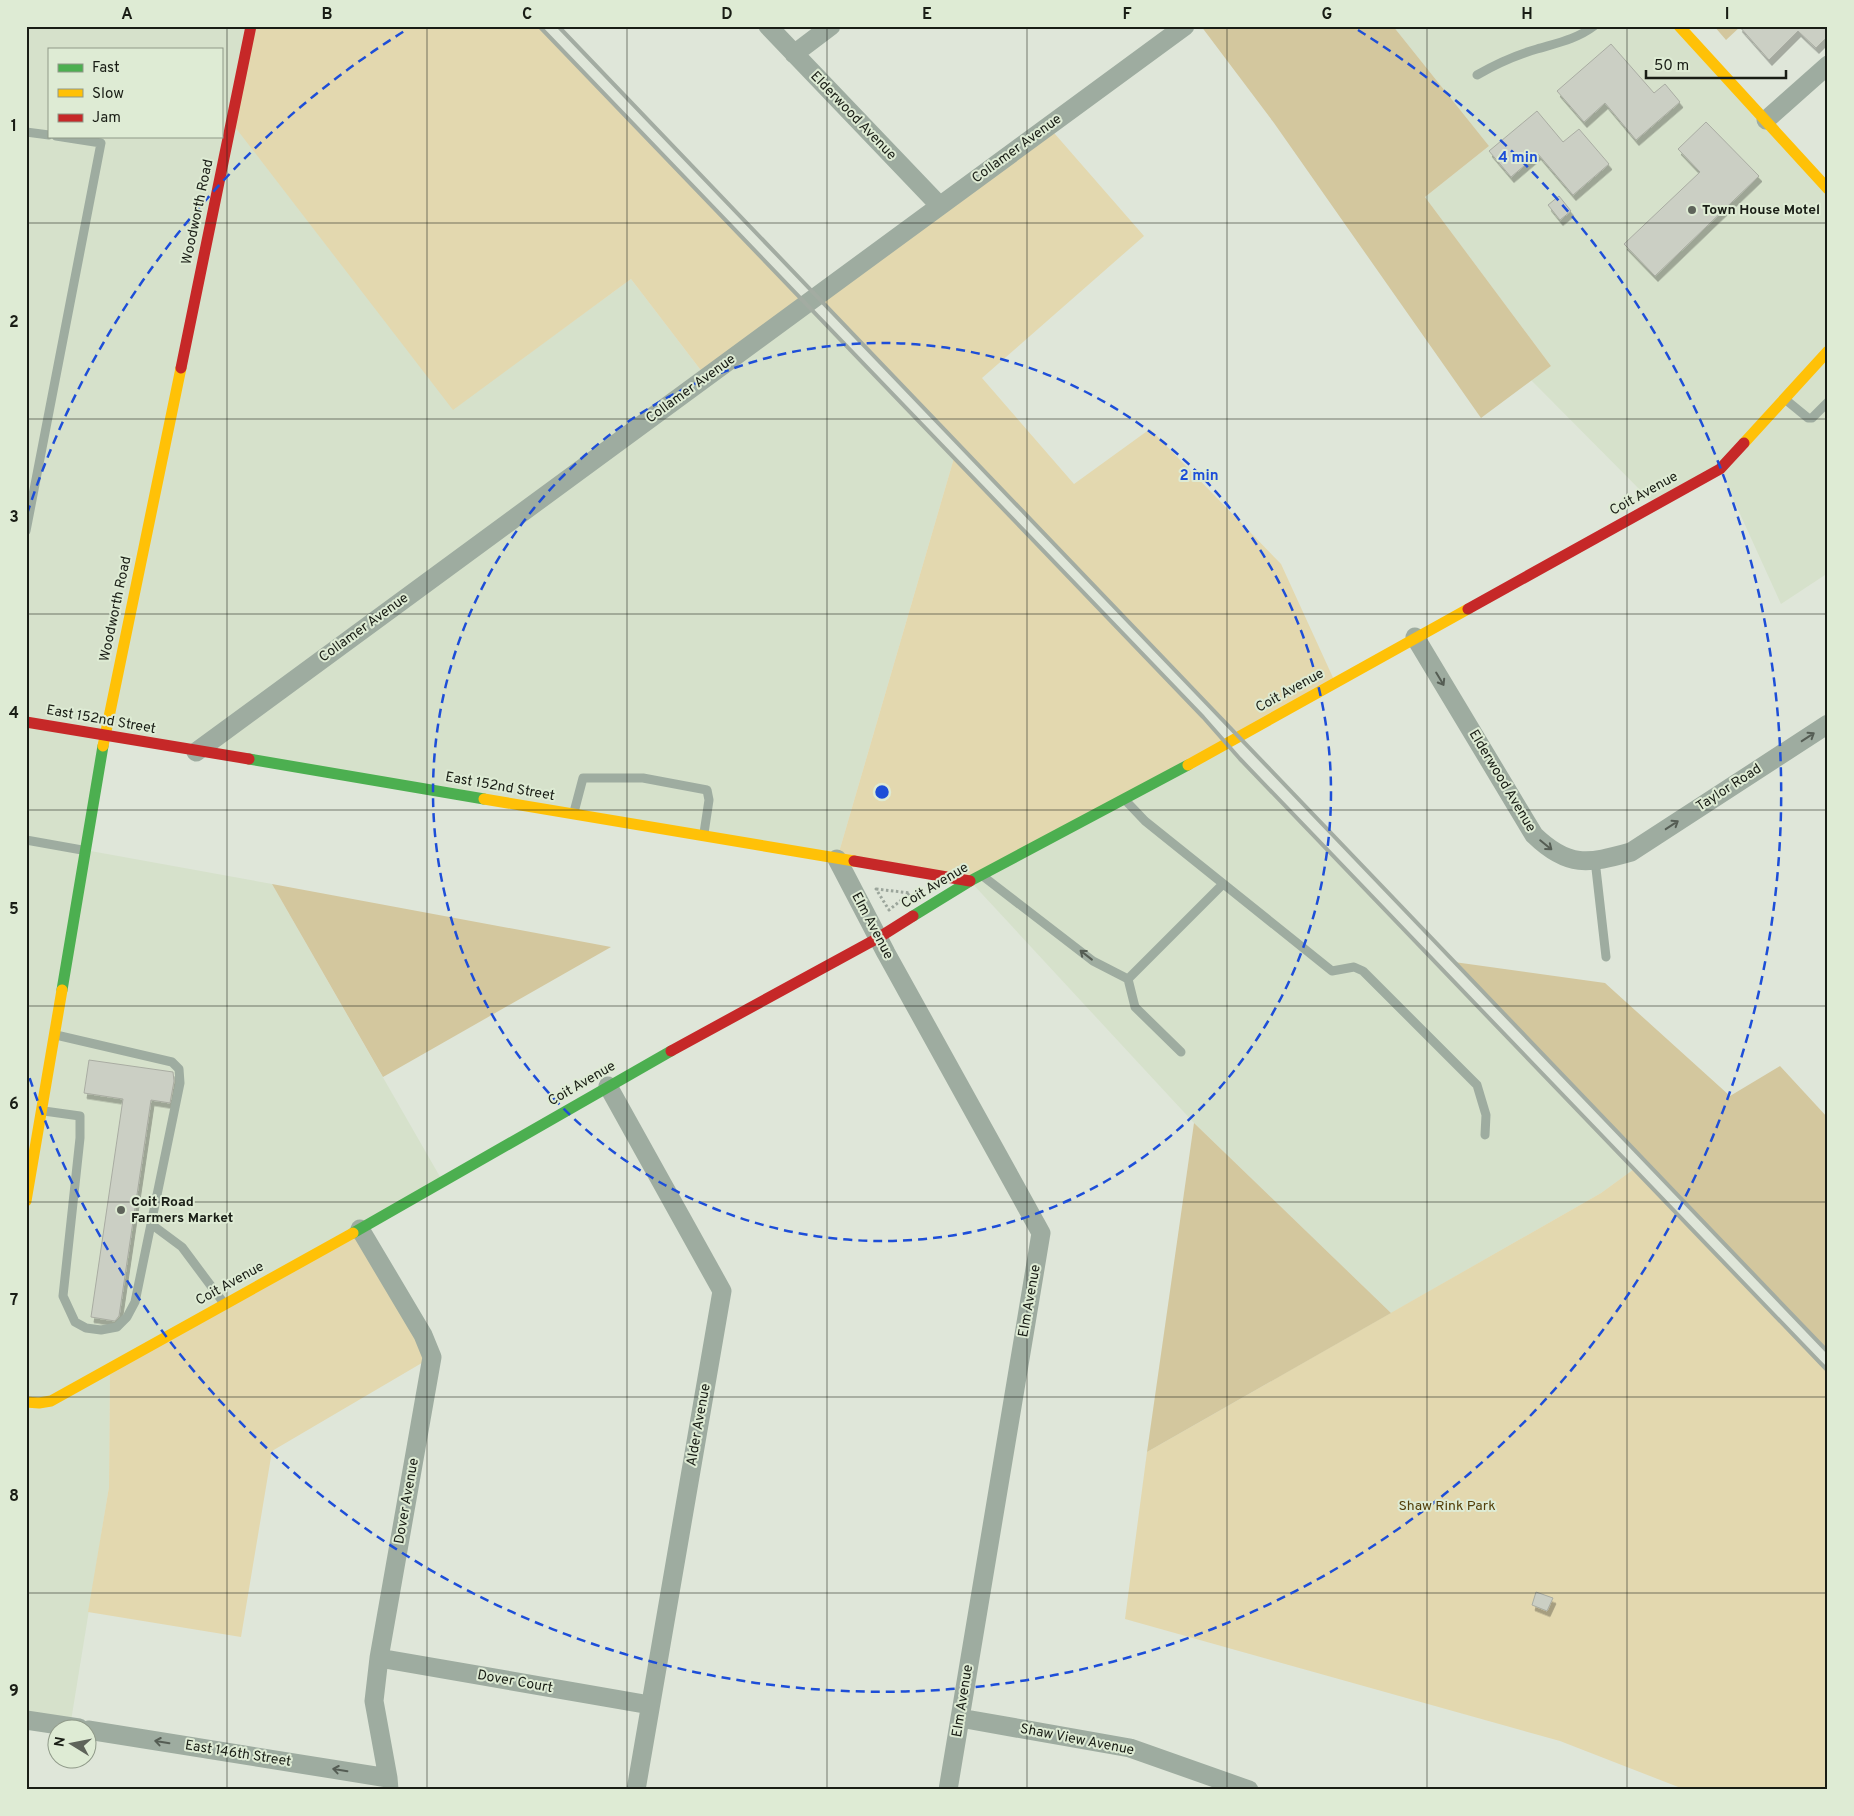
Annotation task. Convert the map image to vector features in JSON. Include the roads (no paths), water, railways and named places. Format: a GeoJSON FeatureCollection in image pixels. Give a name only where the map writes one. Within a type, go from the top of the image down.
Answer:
{"type":"FeatureCollection","features":[{"type":"Feature","properties":{"kind":"street","name":"Woodworth Road"},"geometry":{"type":"LineString","coordinates":[[26,1201],[105,735],[251,26]]}},
{"type":"Feature","properties":{"kind":"street","name":"Elderwood Avenue"},"geometry":{"type":"LineString","coordinates":[[768,26],[939,205]]}},
{"type":"Feature","properties":{"kind":"street"},"geometry":{"type":"LineString","coordinates":[[794,54],[831,26]]}},
{"type":"Feature","properties":{"kind":"street","name":"Collamer Avenue"},"geometry":{"type":"LineString","coordinates":[[196,752],[1185,26]]}},
{"type":"Feature","properties":{"kind":"street"},"geometry":{"type":"LineString","coordinates":[[1679,26],[1828,189]]}},
{"type":"Feature","properties":{"kind":"street"},"geometry":{"type":"LineString","coordinates":[[1766,120],[1828,65]]}},
{"type":"Feature","properties":{"kind":"street","name":"Coit Avenue"},"geometry":{"type":"LineString","coordinates":[[26,1402],[39,1404],[51,1401],[360,1229],[608,1086],[878,938],[970,881],[1227,744],[1415,637],[1720,469],[1783,399],[1818,368],[1828,351]]}},
{"type":"Feature","properties":{"kind":"street","name":"Elderwood Avenue"},"geometry":{"type":"LineString","coordinates":[[1415,637],[1534,835],[1557,854],[1572,860],[1604,860],[1631,852]]}},
{"type":"Feature","properties":{"kind":"street","name":"East 152nd Street"},"geometry":{"type":"LineString","coordinates":[[26,722],[970,881]]}},
{"type":"Feature","properties":{"kind":"street","name":"Taylor Road"},"geometry":{"type":"LineString","coordinates":[[1631,852],[1828,724]]}},
{"type":"Feature","properties":{"kind":"street","name":"Elm Avenue"},"geometry":{"type":"LineString","coordinates":[[837,859],[878,938],[1041,1233],[948,1790]]}},
{"type":"Feature","properties":{"kind":"street","name":"Alder Avenue"},"geometry":{"type":"LineString","coordinates":[[608,1086],[722,1290],[636,1790]]}},
{"type":"Feature","properties":{"kind":"street","name":"Dover Avenue"},"geometry":{"type":"LineString","coordinates":[[360,1229],[423,1335],[432,1357],[379,1658],[374,1701],[388,1784]]}},
{"type":"Feature","properties":{"kind":"street","name":"Dover Court"},"geometry":{"type":"LineString","coordinates":[[379,1658],[650,1706]]}},
{"type":"Feature","properties":{"kind":"street","name":"Shaw View Avenue"},"geometry":{"type":"LineString","coordinates":[[960,1718],[1130,1748],[1249,1790]]}},
{"type":"Feature","properties":{"kind":"street"},"geometry":{"type":"LineString","coordinates":[[26,1720],[48,1723]]}},
{"type":"Feature","properties":{"kind":"street","name":"East 146th Street"},"geometry":{"type":"LineString","coordinates":[[98,1732],[388,1784]]}},
{"type":"Feature","properties":{"kind":"lane"},"geometry":{"type":"LineString","coordinates":[[1478,76],[1499,62],[1535,49],[1572,39],[1594,26]]}},
{"type":"Feature","properties":{"kind":"lane"},"geometry":{"type":"LineString","coordinates":[[26,132],[48,135]]}},
{"type":"Feature","properties":{"kind":"lane"},"geometry":{"type":"LineString","coordinates":[[26,531],[101,143],[69,138]]}},
{"type":"Feature","properties":{"kind":"lane"},"geometry":{"type":"LineString","coordinates":[[1783,399],[1808,418],[1812,418],[1828,402]]}},
{"type":"Feature","properties":{"kind":"lane"},"geometry":{"type":"LineString","coordinates":[[574,815],[583,778],[643,778],[707,790],[709,800],[704,837]]}},
{"type":"Feature","properties":{"kind":"lane"},"geometry":{"type":"LineString","coordinates":[[1124,798],[1145,821],[1332,972],[1354,967],[1363,971],[1477,1085],[1486,1115],[1484,1134]]}},
{"type":"Feature","properties":{"kind":"lane"},"geometry":{"type":"LineString","coordinates":[[26,840],[85,850]]}},
{"type":"Feature","properties":{"kind":"lane"},"geometry":{"type":"LineString","coordinates":[[1595,860],[1606,956]]}},
{"type":"Feature","properties":{"kind":"lane"},"geometry":{"type":"LineString","coordinates":[[982,875],[1093,960],[1128,979],[1135,1007],[1180,1052]]}},
{"type":"Feature","properties":{"kind":"lane"},"geometry":{"type":"LineString","coordinates":[[1128,979],[1223,884]]}},
{"type":"Feature","properties":{"kind":"lane"},"geometry":{"type":"LineString","coordinates":[[41,1110],[80,1116],[80,1138],[63,1296],[75,1322],[86,1328],[101,1330],[117,1327],[127,1317],[135,1302],[180,1083],[179,1069],[172,1062],[54,1034]]}},
{"type":"Feature","properties":{"kind":"lane"},"geometry":{"type":"LineString","coordinates":[[151,1224],[182,1247],[225,1304]]}},
{"type":"Feature","properties":{"kind":"railway"},"geometry":{"type":"LineString","coordinates":[[539,26],[1828,1371]]}},
{"type":"Feature","properties":{"kind":"railway"},"geometry":{"type":"LineString","coordinates":[[558,26],[1828,1352]]}},
{"type":"Feature","properties":{"kind":"place","name":"Town House Motel"},"geometry":{"type":"Point","coordinates":[1692,210]}},
{"type":"Feature","properties":{"kind":"place","name":"Coit Road Farmers Market"},"geometry":{"type":"Point","coordinates":[121,1210]}},
{"type":"Feature","properties":{"kind":"park label","name":"Shaw Rink Park"},"geometry":{"type":"Point","coordinates":[1447,1506]}}]}
